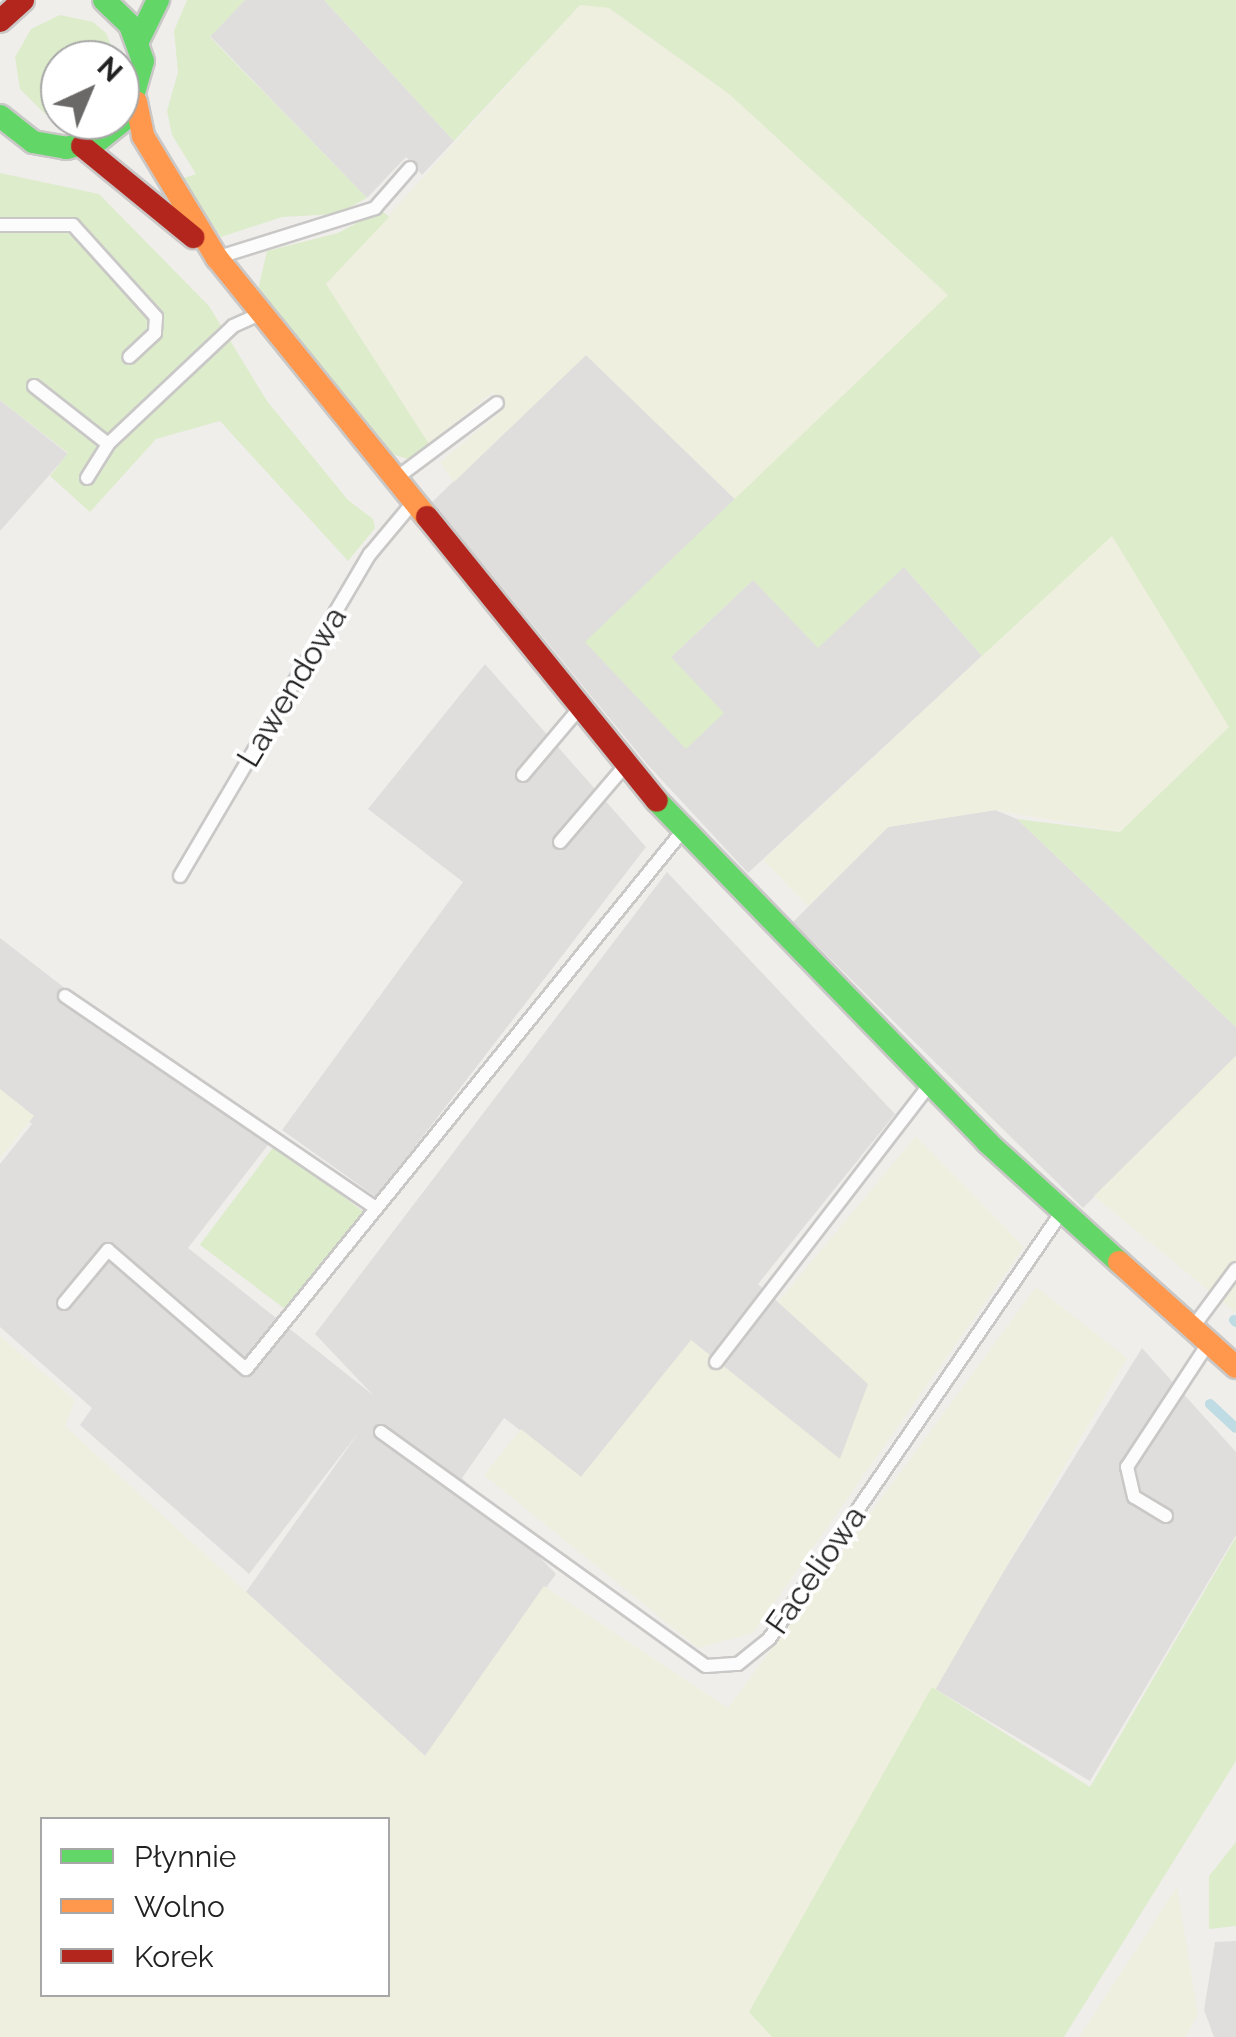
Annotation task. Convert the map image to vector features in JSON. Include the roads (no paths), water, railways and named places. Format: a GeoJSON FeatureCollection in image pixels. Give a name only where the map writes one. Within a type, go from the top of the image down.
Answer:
{"type":"FeatureCollection","features":[{"type":"Feature","properties":{"kind":"main road"},"geometry":{"type":"LineString","coordinates":[[104,0],[137,40]]}},
{"type":"Feature","properties":{"kind":"main road"},"geometry":{"type":"LineString","coordinates":[[138,40],[158,0]]}},
{"type":"Feature","properties":{"kind":"main road"},"geometry":{"type":"LineString","coordinates":[[0,21],[15,1]]}},
{"type":"Feature","properties":{"kind":"main road"},"geometry":{"type":"LineString","coordinates":[[140,49],[140,79]]}},
{"type":"Feature","properties":{"kind":"main road"},"geometry":{"type":"LineString","coordinates":[[0,116],[9,136],[49,147],[82,146],[94,140]]}},
{"type":"Feature","properties":{"kind":"main road"},"geometry":{"type":"LineString","coordinates":[[140,119],[144,136],[217,258],[578,710],[682,831],[929,1085],[1236,1367]]}},
{"type":"Feature","properties":{"kind":"main road"},"geometry":{"type":"LineString","coordinates":[[82,146],[217,258]]}},
{"type":"Feature","properties":{"kind":"lane"},"geometry":{"type":"LineString","coordinates":[[217,258],[296,231],[332,226],[375,208],[410,168]]}},
{"type":"Feature","properties":{"kind":"lane"},"geometry":{"type":"LineString","coordinates":[[0,225],[72,226],[156,317],[156,333],[129,357]]}},
{"type":"Feature","properties":{"kind":"lane"},"geometry":{"type":"LineString","coordinates":[[87,478],[108,444],[233,326],[260,314]]}},
{"type":"Feature","properties":{"kind":"lane"},"geometry":{"type":"LineString","coordinates":[[34,386],[108,444]]}},
{"type":"Feature","properties":{"kind":"lane"},"geometry":{"type":"LineString","coordinates":[[393,480],[496,403]]}},
{"type":"Feature","properties":{"kind":"lane","name":"Lawendowa"},"geometry":{"type":"LineString","coordinates":[[180,876],[370,554],[412,503]]}},
{"type":"Feature","properties":{"kind":"lane"},"geometry":{"type":"LineString","coordinates":[[523,775],[578,710]]}},
{"type":"Feature","properties":{"kind":"lane"},"geometry":{"type":"LineString","coordinates":[[560,842],[626,766]]}},
{"type":"Feature","properties":{"kind":"lane"},"geometry":{"type":"LineString","coordinates":[[64,1303],[108,1250],[246,1368],[682,831]]}},
{"type":"Feature","properties":{"kind":"lane"},"geometry":{"type":"LineString","coordinates":[[66,996],[376,1208]]}},
{"type":"Feature","properties":{"kind":"lane"},"geometry":{"type":"LineString","coordinates":[[716,1362],[929,1085]]}},
{"type":"Feature","properties":{"kind":"lane","name":"Faceliowa"},"geometry":{"type":"LineString","coordinates":[[381,1432],[706,1666],[738,1664],[769,1639],[1062,1211]]}},
{"type":"Feature","properties":{"kind":"lane"},"geometry":{"type":"LineString","coordinates":[[1166,1516],[1134,1497],[1127,1468],[1236,1269]]}},
{"type":"Feature","properties":{"kind":"waterway"},"geometry":{"type":"LineString","coordinates":[[1210,1404],[1236,1428]]}}]}
